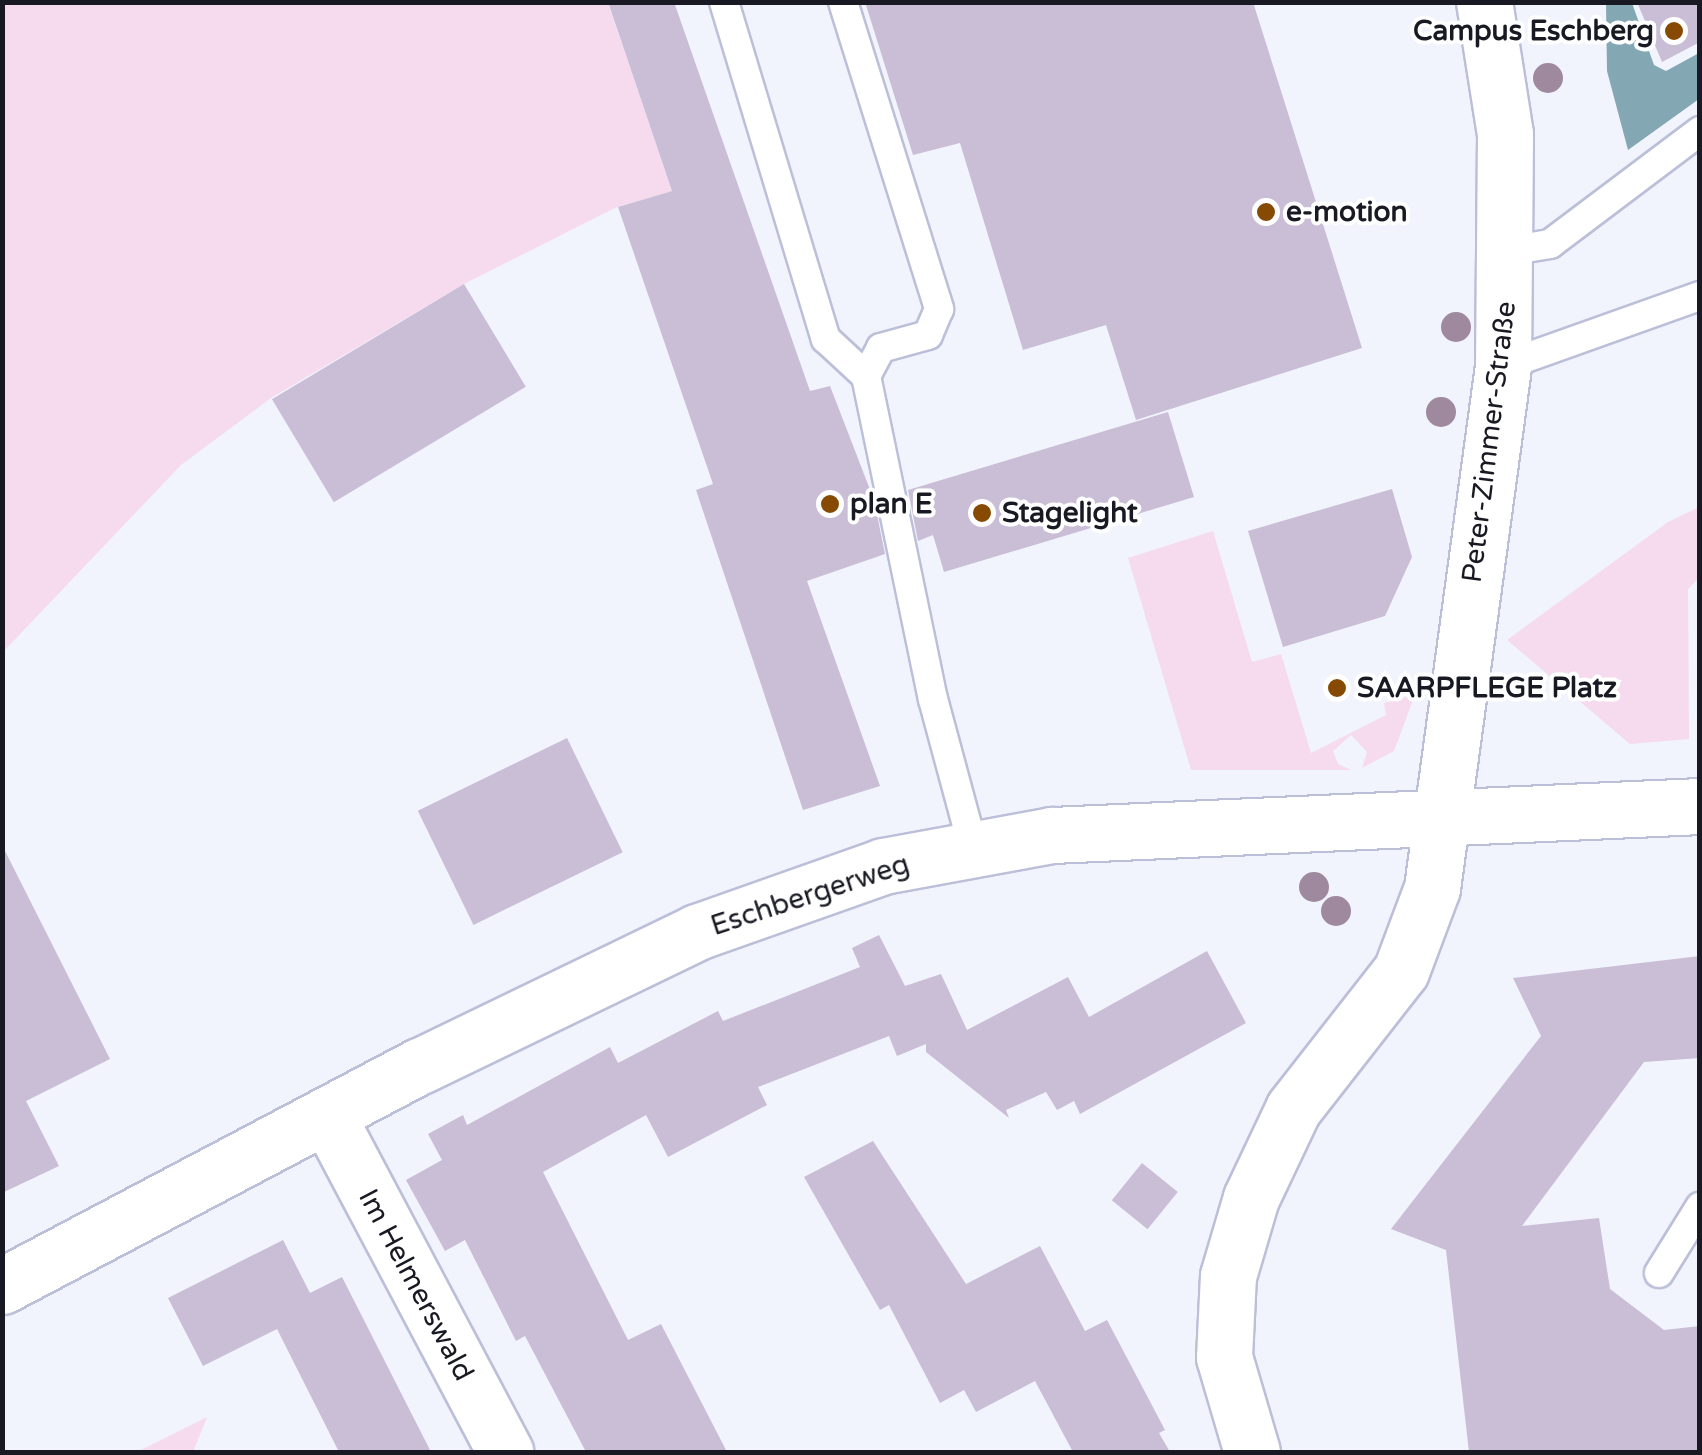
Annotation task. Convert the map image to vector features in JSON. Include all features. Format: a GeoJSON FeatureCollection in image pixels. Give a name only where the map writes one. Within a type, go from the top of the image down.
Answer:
{"type":"FeatureCollection","features":[{"type":"Feature","properties":{"kind":"street","name":"Peter-Zimmer-Straße"},"geometry":{"type":"LineString","coordinates":[[1252,1452],[1224,1357],[1228,1276],[1251,1198],[1294,1109],[1401,971],[1432,888],[1503,366],[1508,251],[1505,134],[1484,2]]}},
{"type":"Feature","properties":{"kind":"street","name":"Eschbergerweg"},"geometry":{"type":"LineString","coordinates":[[2,1286],[697,932],[882,866],[1052,835],[1700,806]]}},
{"type":"Feature","properties":{"kind":"street","name":"Im Helmerswald"},"geometry":{"type":"LineString","coordinates":[[328,1117],[505,1452]]}},
{"type":"Feature","properties":{"kind":"lane"},"geometry":{"type":"LineString","coordinates":[[724,2],[826,339],[866,376],[933,699],[972,847]]}},
{"type":"Feature","properties":{"kind":"lane"},"geometry":{"type":"LineString","coordinates":[[843,2],[939,309],[928,335],[880,348],[866,376]]}},
{"type":"Feature","properties":{"kind":"lane"},"geometry":{"type":"LineString","coordinates":[[1508,251],[1550,244],[1700,130]]}},
{"type":"Feature","properties":{"kind":"lane"},"geometry":{"type":"LineString","coordinates":[[1503,366],[1700,296]]}},
{"type":"Feature","properties":{"kind":"lane"},"geometry":{"type":"LineString","coordinates":[[1658,1274],[1700,1207]]}},
{"type":"Feature","properties":{"kind":"shaded area"},"geometry":{"type":"Polygon","coordinates":[[[3,3],[608,3],[672,191],[617,207],[464,284],[271,398],[181,465],[3,652],[3,3]]]}},
{"type":"Feature","properties":{"kind":"shaded area"},"geometry":{"type":"Polygon","coordinates":[[[1699,507],[1699,578],[1688,589],[1689,739],[1630,744],[1507,640],[1668,522],[1699,507]]]}},
{"type":"Feature","properties":{"kind":"shaded area"},"geometry":{"type":"Polygon","coordinates":[[[1213,531],[1252,662],[1281,654],[1311,753],[1386,715],[1384,703],[1415,695],[1394,751],[1362,768],[1367,752],[1351,735],[1333,751],[1338,764],[1351,770],[1191,770],[1128,558],[1213,531]]]}},
{"type":"Feature","properties":{"kind":"shaded area"},"geometry":{"type":"Polygon","coordinates":[[[207,1417],[193,1452],[137,1452],[207,1417]]]}},
{"type":"Feature","properties":{"kind":"water"},"geometry":{"type":"Polygon","coordinates":[[[1606,3],[1632,3],[1654,65],[1666,71],[1699,53],[1699,99],[1628,150],[1607,71],[1606,3]]]}},
{"type":"Feature","properties":{"kind":"building"},"geometry":{"type":"Polygon","coordinates":[[[608,2],[674,2],[810,391],[830,386],[874,500],[885,554],[807,581],[880,786],[803,810],[696,490],[713,484],[618,207],[672,191],[608,2]]]}},
{"type":"Feature","properties":{"kind":"building"},"geometry":{"type":"Polygon","coordinates":[[[865,2],[1253,2],[1362,348],[1136,420],[1106,325],[1023,350],[960,143],[913,155],[865,2]]]}},
{"type":"Feature","properties":{"kind":"building","name":"Campus Eschberg"},"geometry":{"type":"Polygon","coordinates":[[[1637,2],[1700,2],[1700,42],[1662,62],[1637,2]]]}},
{"type":"Feature","properties":{"kind":"building"},"geometry":{"type":"Polygon","coordinates":[[[464,284],[526,387],[334,502],[272,399],[464,284]]]}},
{"type":"Feature","properties":{"kind":"building"},"geometry":{"type":"Polygon","coordinates":[[[1168,412],[1194,497],[944,572],[933,535],[918,541],[908,490],[1168,412]]]}},
{"type":"Feature","properties":{"kind":"building"},"geometry":{"type":"Polygon","coordinates":[[[1392,489],[1412,557],[1385,616],[1283,647],[1248,531],[1392,489]]]}},
{"type":"Feature","properties":{"kind":"building"},"geometry":{"type":"Polygon","coordinates":[[[567,738],[623,852],[473,925],[418,811],[567,738]]]}},
{"type":"Feature","properties":{"kind":"building"},"geometry":{"type":"Polygon","coordinates":[[[2,845],[110,1059],[26,1101],[59,1166],[2,1193],[2,845]]]}},
{"type":"Feature","properties":{"kind":"building"},"geometry":{"type":"Polygon","coordinates":[[[879,935],[905,986],[941,974],[967,1030],[1068,977],[1089,1017],[1207,951],[1246,1023],[1080,1114],[1074,1101],[1057,1110],[1046,1092],[1006,1110],[1009,1118],[926,1052],[926,1044],[897,1056],[889,1036],[758,1087],[767,1105],[668,1157],[646,1115],[543,1172],[628,1340],[661,1324],[727,1452],[586,1452],[525,1336],[516,1341],[465,1240],[445,1251],[406,1180],[442,1160],[428,1134],[463,1115],[467,1125],[610,1047],[618,1063],[718,1011],[723,1021],[860,967],[852,948],[879,935]]]}},
{"type":"Feature","properties":{"kind":"building"},"geometry":{"type":"Polygon","coordinates":[[[1700,956],[1700,1058],[1644,1062],[1522,1226],[1599,1218],[1610,1289],[1664,1330],[1700,1326],[1700,1452],[1469,1452],[1446,1250],[1391,1229],[1541,1036],[1513,978],[1700,956]]]}},
{"type":"Feature","properties":{"kind":"building"},"geometry":{"type":"Polygon","coordinates":[[[873,1141],[966,1284],[1040,1246],[1085,1331],[1107,1320],[1165,1430],[1159,1433],[1170,1452],[1073,1452],[1035,1381],[976,1412],[964,1390],[940,1403],[889,1305],[880,1310],[804,1177],[873,1141]]]}},
{"type":"Feature","properties":{"kind":"building"},"geometry":{"type":"Polygon","coordinates":[[[1142,1163],[1178,1192],[1148,1229],[1112,1200],[1142,1163]]]}},
{"type":"Feature","properties":{"kind":"building"},"geometry":{"type":"Polygon","coordinates":[[[283,1240],[310,1293],[342,1277],[431,1452],[339,1452],[277,1329],[203,1366],[168,1298],[283,1240]]]}},
{"type":"Feature","properties":{"kind":"place","name":"Campus Eschberg"},"geometry":{"type":"Point","coordinates":[1674,31]}},
{"type":"Feature","properties":{"kind":"place","name":"e-motion"},"geometry":{"type":"Point","coordinates":[1266,212]}},
{"type":"Feature","properties":{"kind":"place","name":"plan E"},"geometry":{"type":"Point","coordinates":[830,504]}},
{"type":"Feature","properties":{"kind":"place","name":"Stagelight"},"geometry":{"type":"Point","coordinates":[982,513]}},
{"type":"Feature","properties":{"kind":"place","name":"SAARPFLEGE Platz"},"geometry":{"type":"Point","coordinates":[1337,688]}}]}
